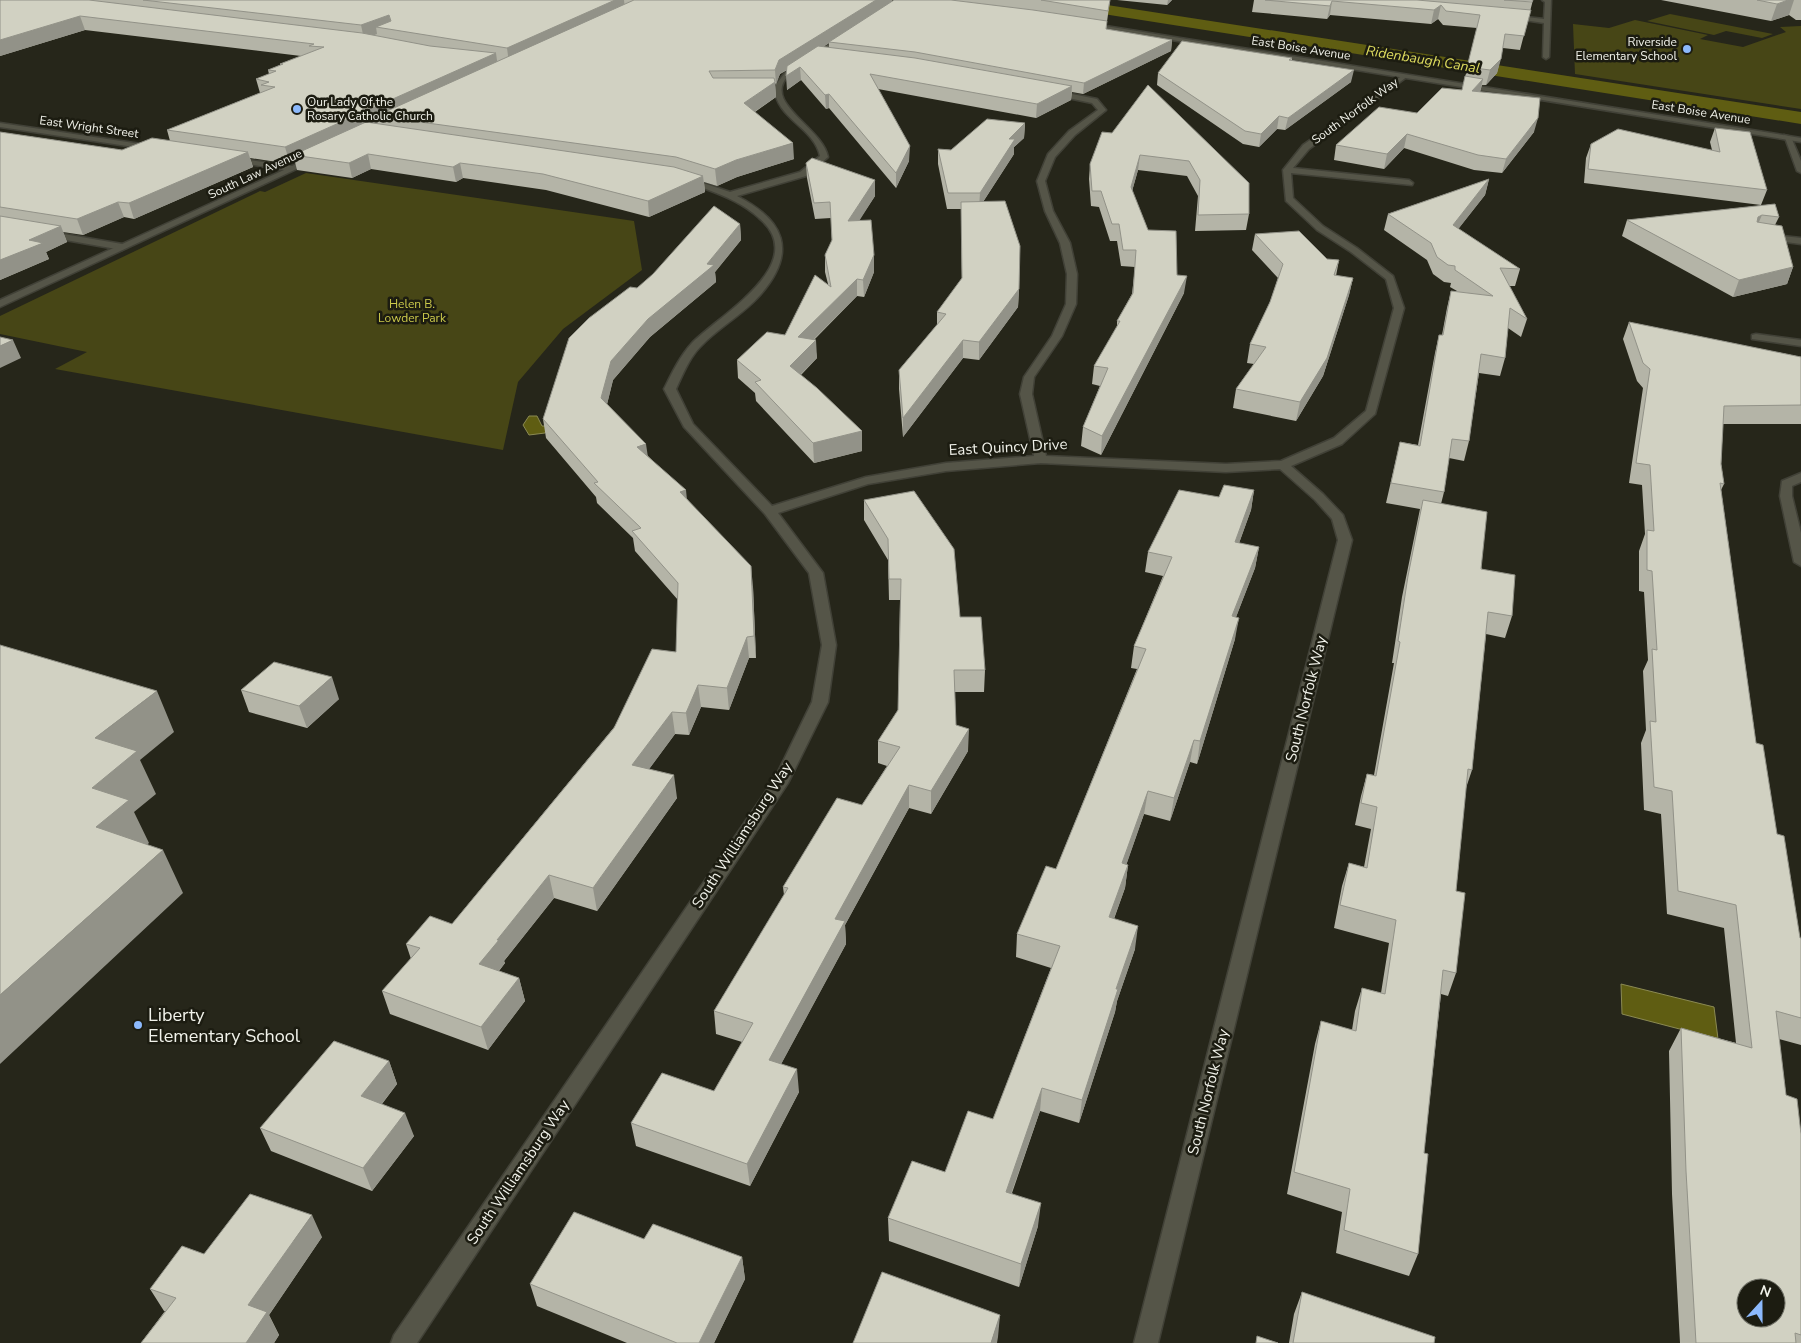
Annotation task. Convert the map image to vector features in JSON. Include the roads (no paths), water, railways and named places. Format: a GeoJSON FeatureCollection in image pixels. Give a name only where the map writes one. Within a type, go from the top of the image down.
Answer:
{"type":"FeatureCollection","features":[{"type":"Feature","properties":{"kind":"street"},"geometry":{"type":"LineString","coordinates":[[1546,57],[1547,0]]}},
{"type":"Feature","properties":{"kind":"street"},"geometry":{"type":"LineString","coordinates":[[1498,16],[1547,21]]}},
{"type":"Feature","properties":{"kind":"street","name":"East Boise Avenue"},"geometry":{"type":"LineString","coordinates":[[1082,24],[1801,140]]}},
{"type":"Feature","properties":{"kind":"street"},"geometry":{"type":"LineString","coordinates":[[730,195],[803,174],[824,157],[825,149],[819,140],[788,113],[779,101],[778,89],[783,77],[855,30]]}},
{"type":"Feature","properties":{"kind":"street"},"geometry":{"type":"LineString","coordinates":[[816,55],[830,56]]}},
{"type":"Feature","properties":{"kind":"street","name":"South Norfolk Way"},"geometry":{"type":"LineString","coordinates":[[1287,170],[1306,147],[1405,76]]}},
{"type":"Feature","properties":{"kind":"street"},"geometry":{"type":"LineString","coordinates":[[768,89],[778,89]]}},
{"type":"Feature","properties":{"kind":"street"},"geometry":{"type":"LineString","coordinates":[[1041,459],[1026,394],[1029,376],[1057,336],[1070,304],[1072,274],[1065,243],[1049,211],[1041,181],[1050,156],[1072,133],[1102,110],[1094,101],[1044,90]]}},
{"type":"Feature","properties":{"kind":"street","name":"East Wright Street"},"geometry":{"type":"LineString","coordinates":[[0,125],[166,150]]}},
{"type":"Feature","properties":{"kind":"street"},"geometry":{"type":"LineString","coordinates":[[1787,138],[1801,171]]}},
{"type":"Feature","properties":{"kind":"street","name":"South Law Avenue"},"geometry":{"type":"LineString","coordinates":[[0,304],[326,153]]}},
{"type":"Feature","properties":{"kind":"street"},"geometry":{"type":"LineString","coordinates":[[222,158],[293,169]]}},
{"type":"Feature","properties":{"kind":"street"},"geometry":{"type":"LineString","coordinates":[[1283,465],[1338,441],[1371,412],[1399,308],[1390,278],[1354,250],[1320,228],[1289,199],[1287,170],[1409,184]]}},
{"type":"Feature","properties":{"kind":"street","name":"South Williamsburg Way"},"geometry":{"type":"LineString","coordinates":[[403,1343],[782,779],[820,702],[829,645],[816,573],[770,511],[688,425],[670,389],[690,352],[759,291],[779,260],[778,235],[762,213],[730,195],[706,185],[668,176]]}},
{"type":"Feature","properties":{"kind":"street"},"geometry":{"type":"LineString","coordinates":[[36,232],[122,247]]}},
{"type":"Feature","properties":{"kind":"street"},"geometry":{"type":"LineString","coordinates":[[1756,236],[1801,241]]}},
{"type":"Feature","properties":{"kind":"street"},"geometry":{"type":"LineString","coordinates":[[1756,337],[1801,343]]}},
{"type":"Feature","properties":{"kind":"street","name":"East Quincy Drive"},"geometry":{"type":"LineString","coordinates":[[770,511],[866,481],[946,466],[1041,459],[1226,468],[1283,465]]}},
{"type":"Feature","properties":{"kind":"street","name":"South Norfolk Way"},"geometry":{"type":"LineString","coordinates":[[1146,1343],[1345,540],[1338,518],[1319,497],[1283,465]]}},
{"type":"Feature","properties":{"kind":"street"},"geometry":{"type":"LineString","coordinates":[[1798,478],[1786,484],[1786,496],[1801,562]]}},
{"type":"Feature","properties":{"kind":"waterway","name":"Ridenbaugh Canal"},"geometry":{"type":"LineString","coordinates":[[1046,0],[1801,118]]}},
{"type":"Feature","properties":{"kind":"place","name":"Riverside Elementary School"},"geometry":{"type":"Point","coordinates":[1687,49]}},
{"type":"Feature","properties":{"kind":"place","name":"Our Lady Of the Rosary Catholic Church"},"geometry":{"type":"Point","coordinates":[297,109]}},
{"type":"Feature","properties":{"kind":"place","name":"Liberty Elementary School"},"geometry":{"type":"Point","coordinates":[138,1025]}},
{"type":"Feature","properties":{"kind":"park label","name":"Helen B. Lowder Park"},"geometry":{"type":"Point","coordinates":[412,311]}}]}
